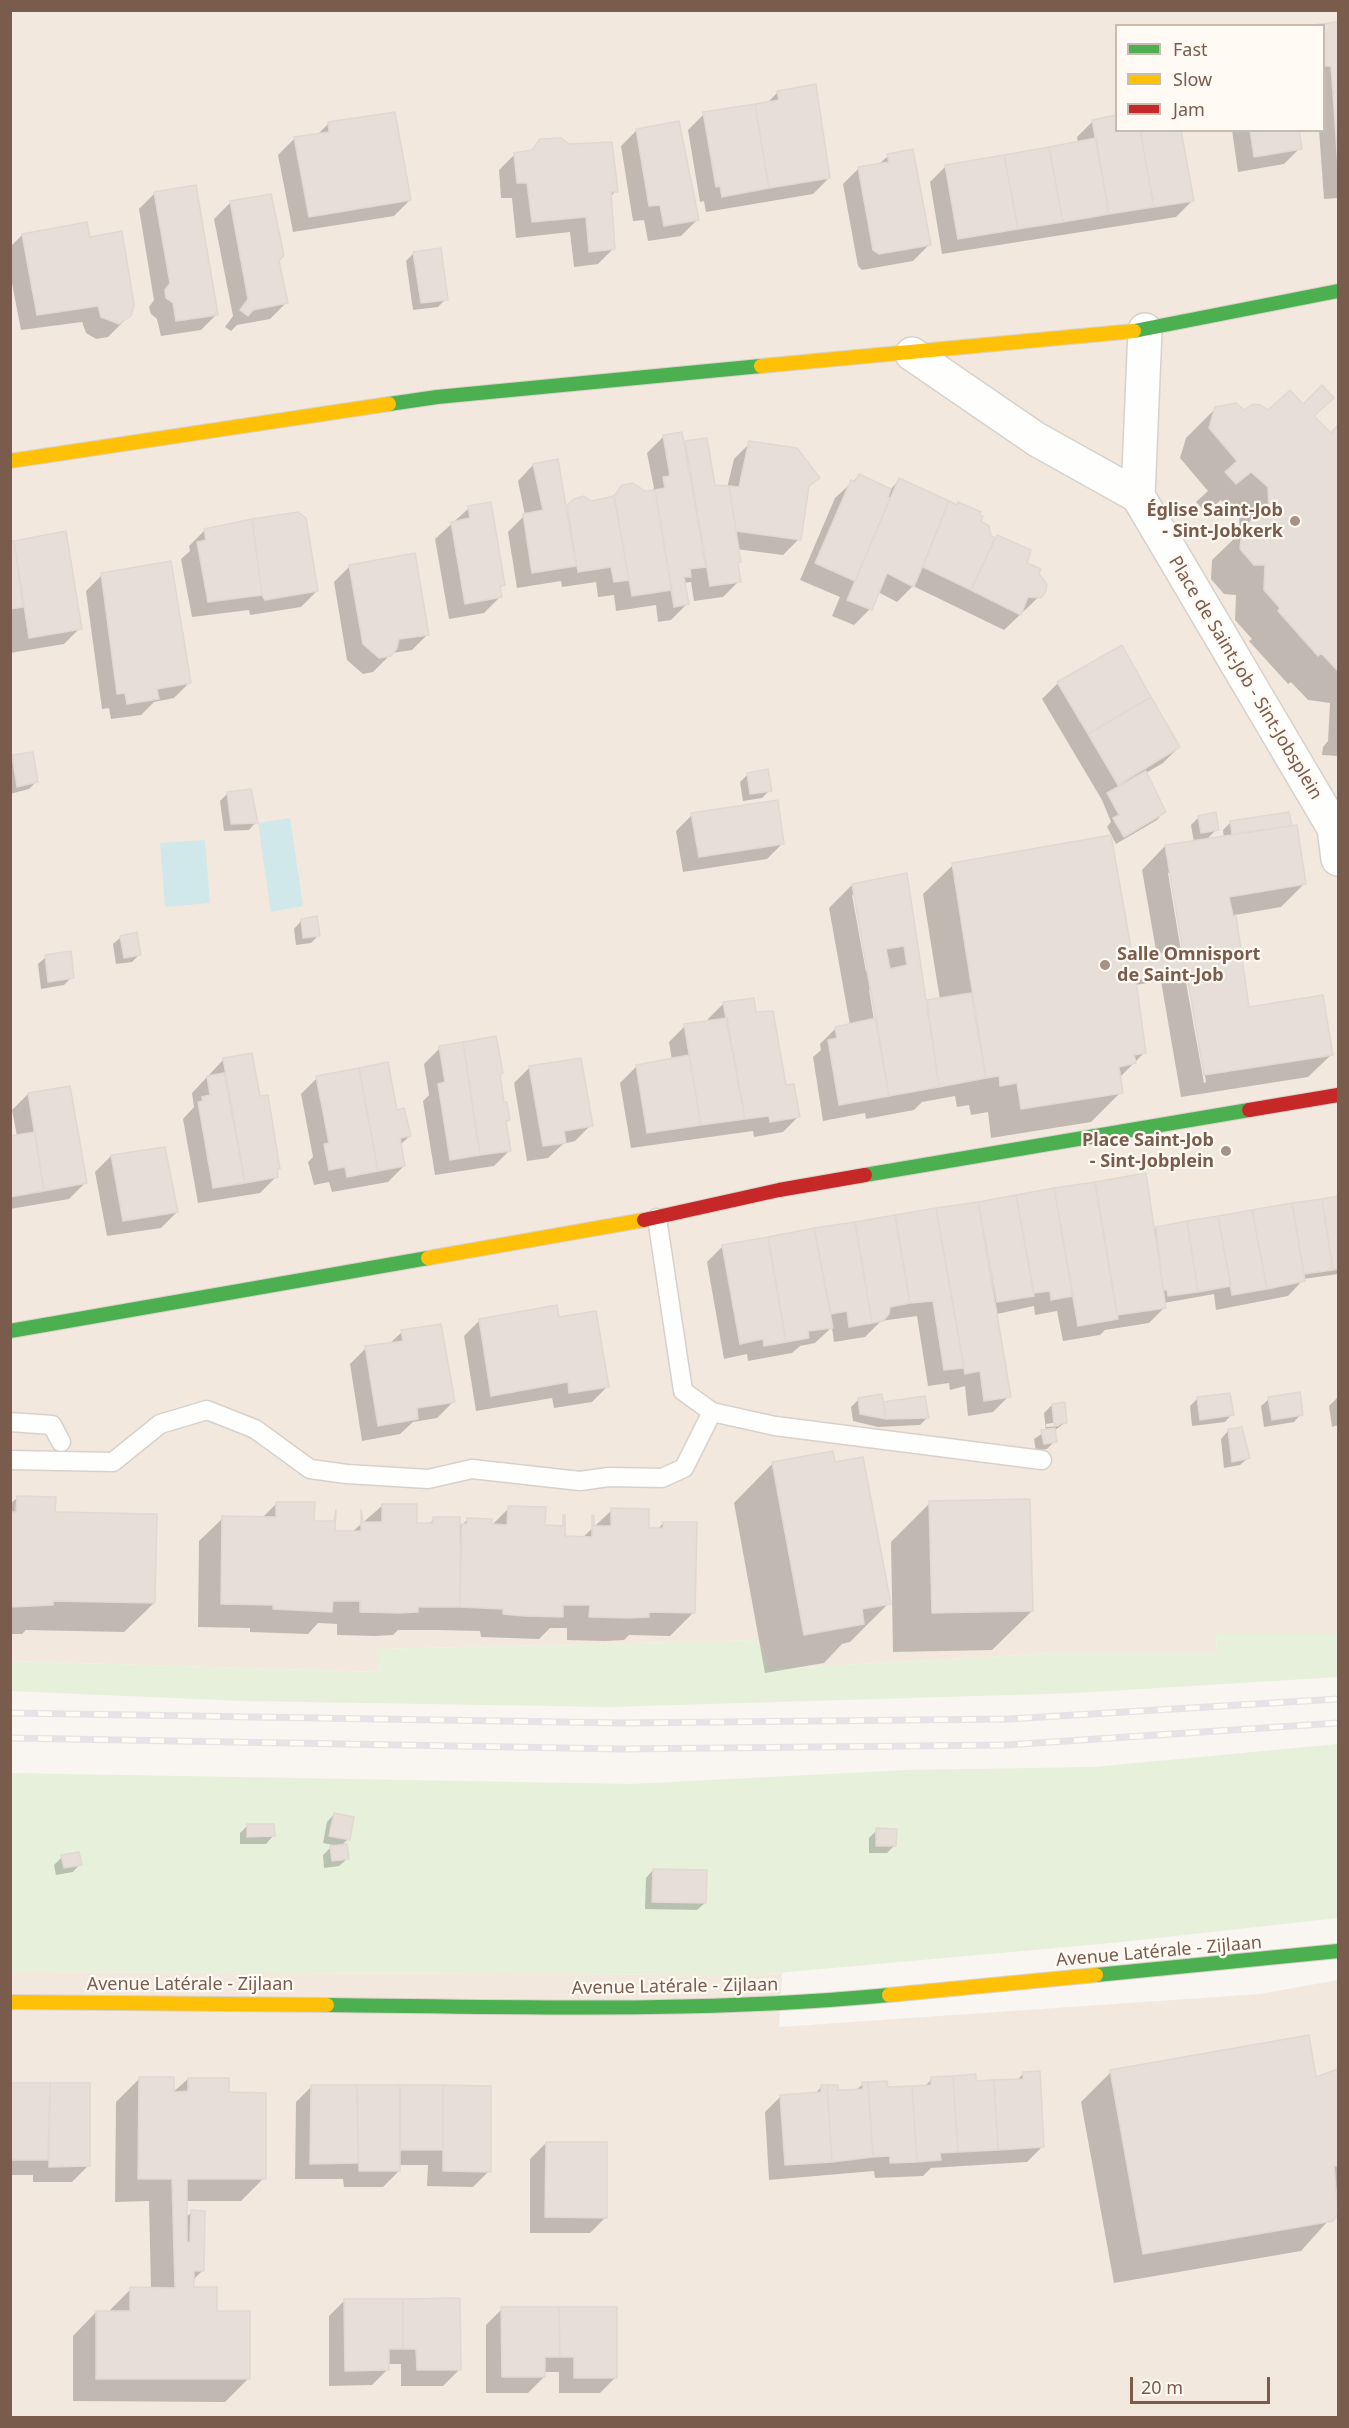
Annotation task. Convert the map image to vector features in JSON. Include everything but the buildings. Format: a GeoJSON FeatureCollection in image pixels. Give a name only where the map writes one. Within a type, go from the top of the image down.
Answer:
{"type":"FeatureCollection","features":[{"type":"Feature","properties":{"kind":"street"},"geometry":{"type":"LineString","coordinates":[[10,461],[437,397],[912,354],[1145,330],[1338,291]]}},
{"type":"Feature","properties":{"kind":"street"},"geometry":{"type":"LineString","coordinates":[[912,354],[1036,439],[1138,496],[1145,330]]}},
{"type":"Feature","properties":{"kind":"street","name":"Place de Saint-Job - Sint-Jobsplein"},"geometry":{"type":"LineString","coordinates":[[1138,496],[1337,838]]}},
{"type":"Feature","properties":{"kind":"street"},"geometry":{"type":"LineString","coordinates":[[10,1331],[657,1218],[779,1190],[1338,1095]]}},
{"type":"Feature","properties":{"kind":"street","name":"Avenue Latérale - Zijlaan"},"geometry":{"type":"LineString","coordinates":[[10,2002],[599,2007],[816,2002],[1338,1951]]}},
{"type":"Feature","properties":{"kind":"lane"},"geometry":{"type":"LineString","coordinates":[[657,1218],[683,1391],[712,1412],[775,1426],[1042,1460]]}},
{"type":"Feature","properties":{"kind":"lane"},"geometry":{"type":"LineString","coordinates":[[10,1460],[113,1462],[160,1424],[207,1410],[255,1429],[310,1469],[347,1474],[428,1479],[472,1469],[580,1480],[609,1477],[662,1478],[684,1468],[712,1412]]}},
{"type":"Feature","properties":{"kind":"lane"},"geometry":{"type":"LineString","coordinates":[[10,1422],[52,1425],[61,1442]]}},
{"type":"Feature","properties":{"kind":"shaded area"},"geometry":{"type":"Polygon","coordinates":[[[11,11],[1338,11],[1338,1634],[1216,1634],[1217,1653],[1055,1653],[771,1669],[758,1640],[377,1649],[379,1672],[11,1661],[11,11]]]}},
{"type":"Feature","properties":{"kind":"shaded area"},"geometry":{"type":"Polygon","coordinates":[[[11,1972],[755,1975],[782,1973],[779,2027],[1260,1994],[1338,1980],[1338,2417],[11,2418],[11,1972]]]}},
{"type":"Feature","properties":{"kind":"green space"},"geometry":{"type":"Polygon","coordinates":[[[1216,1634],[1338,1634],[1338,1677],[1076,1693],[609,1707],[244,1701],[10,1691],[11,1661],[379,1672],[376,1649],[758,1640],[771,1669],[1055,1653],[1217,1653],[1216,1634]]]}},
{"type":"Feature","properties":{"kind":"green space"},"geometry":{"type":"Polygon","coordinates":[[[1338,1744],[1338,1918],[1111,1943],[755,1975],[11,1972],[11,1773],[631,1784],[908,1770],[1094,1767],[1338,1744]]]}},
{"type":"Feature","properties":{"kind":"water"},"geometry":{"type":"Polygon","coordinates":[[[290,818],[303,906],[271,912],[258,823],[290,818]]]}},
{"type":"Feature","properties":{"kind":"water"},"geometry":{"type":"Polygon","coordinates":[[[205,840],[210,903],[165,907],[160,843],[205,840]]]}},
{"type":"Feature","properties":{"kind":"railway"},"geometry":{"type":"LineString","coordinates":[[10,1713],[623,1723],[1009,1719],[1338,1699]]}},
{"type":"Feature","properties":{"kind":"railway"},"geometry":{"type":"LineString","coordinates":[[10,1738],[621,1749],[1006,1745],[1338,1723]]}},
{"type":"Feature","properties":{"kind":"traffic: fast"},"geometry":{"type":"LineString","coordinates":[[1134,331],[1338,291]]}},
{"type":"Feature","properties":{"kind":"traffic: fast"},"geometry":{"type":"LineString","coordinates":[[389,404],[437,397],[761,366]]}},
{"type":"Feature","properties":{"kind":"traffic: fast"},"geometry":{"type":"LineString","coordinates":[[865,1175],[1249,1110]]}},
{"type":"Feature","properties":{"kind":"traffic: fast"},"geometry":{"type":"LineString","coordinates":[[10,1331],[428,1258]]}},
{"type":"Feature","properties":{"kind":"traffic: fast"},"geometry":{"type":"LineString","coordinates":[[1096,1975],[1338,1951]]}},
{"type":"Feature","properties":{"kind":"traffic: fast"},"geometry":{"type":"LineString","coordinates":[[327,2005],[679,2007],[819,2001],[889,1995]]}},
{"type":"Feature","properties":{"kind":"traffic: slow"},"geometry":{"type":"LineString","coordinates":[[761,366],[1134,331]]}},
{"type":"Feature","properties":{"kind":"traffic: slow"},"geometry":{"type":"LineString","coordinates":[[10,461],[389,404]]}},
{"type":"Feature","properties":{"kind":"traffic: slow"},"geometry":{"type":"LineString","coordinates":[[428,1258],[644,1220]]}},
{"type":"Feature","properties":{"kind":"traffic: slow"},"geometry":{"type":"LineString","coordinates":[[889,1995],[1096,1975]]}},
{"type":"Feature","properties":{"kind":"traffic: slow"},"geometry":{"type":"LineString","coordinates":[[10,2002],[327,2005]]}},
{"type":"Feature","properties":{"kind":"traffic: jam"},"geometry":{"type":"LineString","coordinates":[[1249,1110],[1338,1095]]}},
{"type":"Feature","properties":{"kind":"traffic: jam"},"geometry":{"type":"LineString","coordinates":[[644,1220],[779,1190],[865,1175]]}},
{"type":"Feature","properties":{"kind":"place","name":"Église Saint-Job - Sint-Jobkerk"},"geometry":{"type":"Point","coordinates":[1295,521]}},
{"type":"Feature","properties":{"kind":"place","name":"Salle Omnisport de Saint-Job"},"geometry":{"type":"Point","coordinates":[1105,965]}},
{"type":"Feature","properties":{"kind":"place","name":"Place Saint-Job - Sint-Jobplein"},"geometry":{"type":"Point","coordinates":[1226,1151]}}]}
